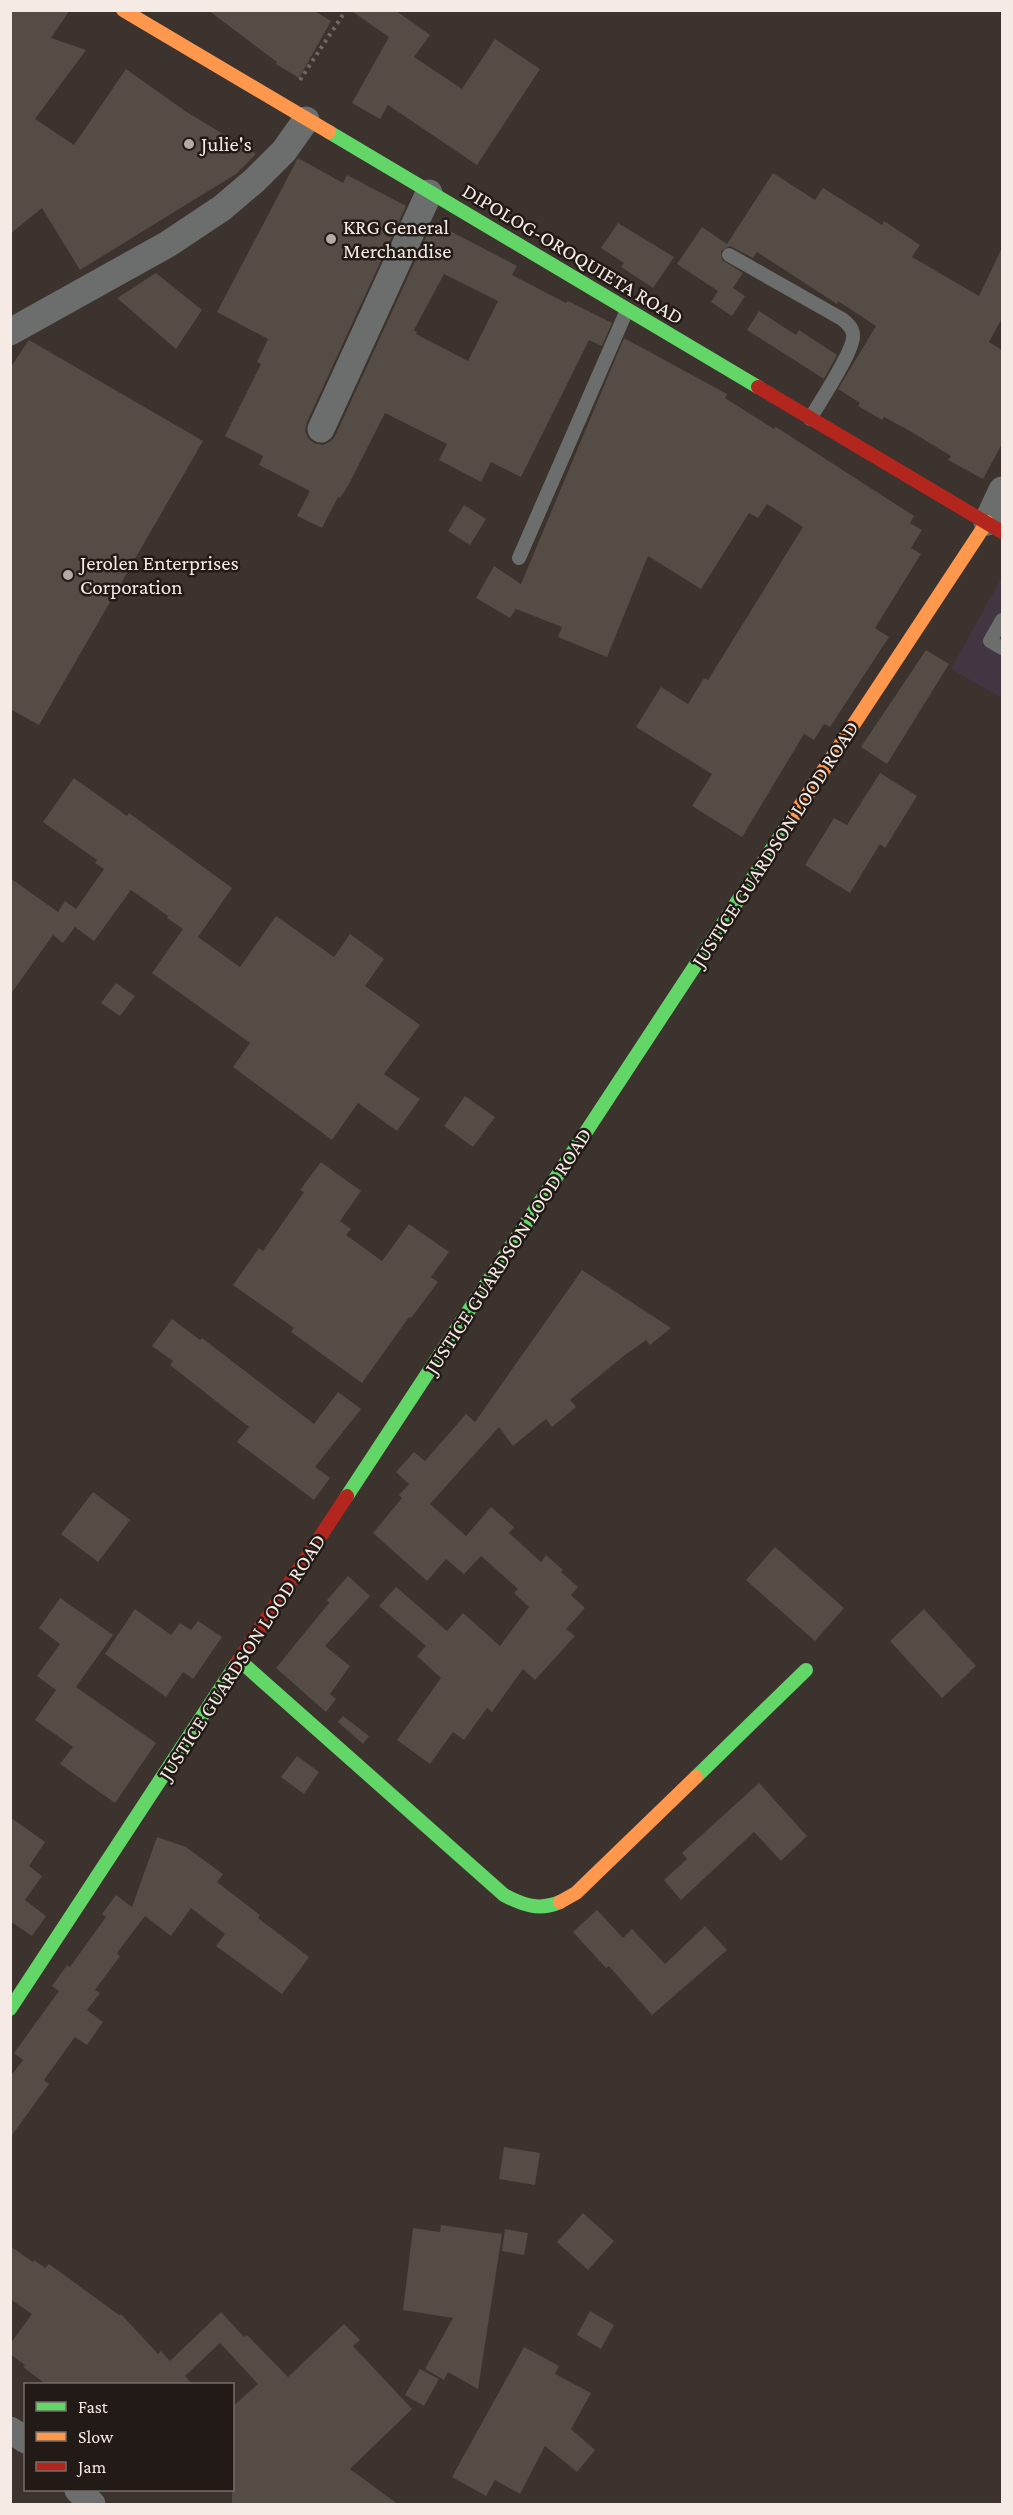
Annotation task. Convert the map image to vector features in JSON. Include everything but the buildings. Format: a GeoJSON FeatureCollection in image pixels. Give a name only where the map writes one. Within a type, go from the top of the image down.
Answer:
{"type":"FeatureCollection","features":[{"type":"Feature","properties":{"kind":"main road","name":"DIPOLOG-OROQUIETA ROAD"},"geometry":{"type":"LineString","coordinates":[[123,10],[994,527]]}},
{"type":"Feature","properties":{"kind":"main road","name":"JUSTICE GUARDSON LOOD ROAD"},"geometry":{"type":"LineString","coordinates":[[10,2009],[239,1660],[994,527]]}},
{"type":"Feature","properties":{"kind":"main road"},"geometry":{"type":"LineString","coordinates":[[239,1660],[504,1895],[527,1908],[544,1907],[563,1901],[576,1893],[806,1670]]}},
{"type":"Feature","properties":{"kind":"street"},"geometry":{"type":"LineString","coordinates":[[10,332],[168,244],[222,208],[284,151],[306,120]]}},
{"type":"Feature","properties":{"kind":"street"},"geometry":{"type":"LineString","coordinates":[[321,429],[429,193]]}},
{"type":"Feature","properties":{"kind":"street","name":"JUSTICE GUARDSON LOOD ROAD"},"geometry":{"type":"LineString","coordinates":[[994,527],[1002,490]]}},
{"type":"Feature","properties":{"kind":"street"},"geometry":{"type":"LineString","coordinates":[[10,2430],[24,2439]]}},
{"type":"Feature","properties":{"kind":"street"},"geometry":{"type":"LineString","coordinates":[[79,2491],[92,2505]]}},
{"type":"Feature","properties":{"kind":"lane"},"geometry":{"type":"LineString","coordinates":[[729,255],[842,319],[850,326],[854,335],[849,351],[810,418]]}},
{"type":"Feature","properties":{"kind":"lane"},"geometry":{"type":"LineString","coordinates":[[519,558],[627,310]]}},
{"type":"Feature","properties":{"kind":"lane"},"geometry":{"type":"LineString","coordinates":[[1002,620],[990,641],[1002,648]]}},
{"type":"Feature","properties":{"kind":"path"},"geometry":{"type":"LineString","coordinates":[[283,106],[346,10]]}},
{"type":"Feature","properties":{"kind":"shaded area"},"geometry":{"type":"Polygon","coordinates":[[[1002,577],[1002,698],[951,669],[1002,577]]]}},
{"type":"Feature","properties":{"kind":"traffic: fast"},"geometry":{"type":"LineString","coordinates":[[329,132],[758,387]]}},
{"type":"Feature","properties":{"kind":"traffic: fast"},"geometry":{"type":"LineString","coordinates":[[347,1496],[794,815]]}},
{"type":"Feature","properties":{"kind":"traffic: fast"},"geometry":{"type":"LineString","coordinates":[[239,1660],[504,1895],[531,1906],[545,1906],[560,1902]]}},
{"type":"Feature","properties":{"kind":"traffic: fast"},"geometry":{"type":"LineString","coordinates":[[10,2009],[237,1663]]}},
{"type":"Feature","properties":{"kind":"traffic: fast"},"geometry":{"type":"LineString","coordinates":[[696,1777],[806,1670]]}},
{"type":"Feature","properties":{"kind":"traffic: slow"},"geometry":{"type":"LineString","coordinates":[[123,10],[329,132]]}},
{"type":"Feature","properties":{"kind":"traffic: slow"},"geometry":{"type":"LineString","coordinates":[[794,815],[987,522]]}},
{"type":"Feature","properties":{"kind":"traffic: slow"},"geometry":{"type":"LineString","coordinates":[[560,1902],[576,1893],[696,1777]]}},
{"type":"Feature","properties":{"kind":"traffic: jam"},"geometry":{"type":"LineString","coordinates":[[758,387],[1002,532]]}},
{"type":"Feature","properties":{"kind":"traffic: jam"},"geometry":{"type":"LineString","coordinates":[[237,1663],[347,1496]]}},
{"type":"Feature","properties":{"kind":"place","name":"Julie's"},"geometry":{"type":"Point","coordinates":[189,144]}},
{"type":"Feature","properties":{"kind":"place","name":"KRG General Merchandise"},"geometry":{"type":"Point","coordinates":[331,239]}},
{"type":"Feature","properties":{"kind":"place","name":"Jerolen Enterprises Corporation"},"geometry":{"type":"Point","coordinates":[68,575]}}]}
